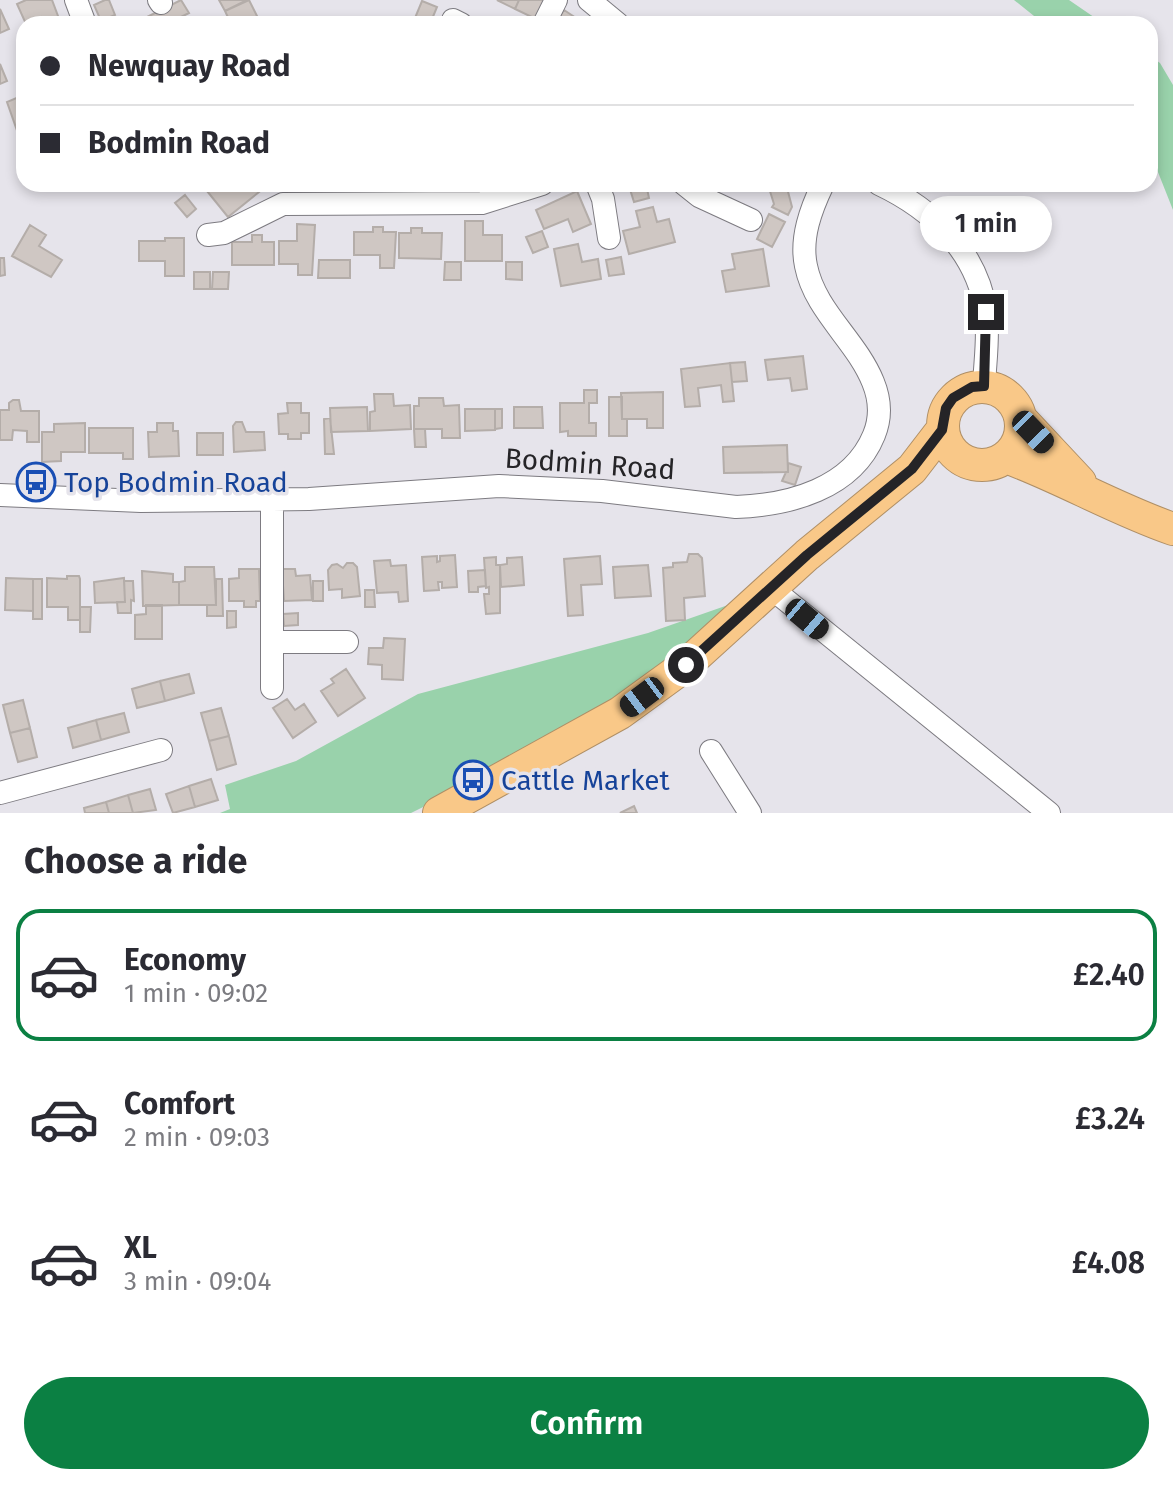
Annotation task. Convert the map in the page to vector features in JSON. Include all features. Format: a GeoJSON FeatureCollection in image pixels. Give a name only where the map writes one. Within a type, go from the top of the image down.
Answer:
{"type":"FeatureCollection","features":[{"type":"Feature","properties":{"kind":"highway"},"geometry":{"type":"LineString","coordinates":[[1021,419],[1019,440],[1006,457],[994,464],[980,466],[967,463],[955,455],[946,444],[942,430],[946,408],[953,398],[972,387],[997,389],[1008,396],[1021,419],[1088,491]]}},
{"type":"Feature","properties":{"kind":"highway"},"geometry":{"type":"LineString","coordinates":[[439,813],[620,713],[686,665],[807,555],[912,469],[942,430]]}},
{"type":"Feature","properties":{"kind":"highway"},"geometry":{"type":"LineString","coordinates":[[1006,457],[1088,491],[1118,508],[1173,529]]}},
{"type":"Feature","properties":{"kind":"highway"},"geometry":{"type":"LineString","coordinates":[[882,496],[967,463]]}},
{"type":"Feature","properties":{"kind":"street"},"geometry":{"type":"LineString","coordinates":[[589,0],[608,16]]}},
{"type":"Feature","properties":{"kind":"street"},"geometry":{"type":"LineString","coordinates":[[208,235],[224,233],[283,204],[415,193],[482,203],[517,192]]}},
{"type":"Feature","properties":{"kind":"street"},"geometry":{"type":"LineString","coordinates":[[600,192],[609,238]]}},
{"type":"Feature","properties":{"kind":"street"},"geometry":{"type":"LineString","coordinates":[[694,192],[751,220]]}},
{"type":"Feature","properties":{"kind":"street","name":"Bodmin Road"},"geometry":{"type":"LineString","coordinates":[[0,495],[141,501],[272,500],[499,486],[602,491],[736,507],[755,507],[792,499],[839,480],[862,458],[876,429],[879,403],[872,378],[819,301],[806,265],[804,249],[811,209],[819,192]]}},
{"type":"Feature","properties":{"kind":"street"},"geometry":{"type":"LineString","coordinates":[[893,192],[921,208],[951,236],[970,261],[986,312],[984,386]]}},
{"type":"Feature","properties":{"kind":"street"},"geometry":{"type":"LineString","coordinates":[[272,500],[272,688]]}},
{"type":"Feature","properties":{"kind":"street"},"geometry":{"type":"LineString","coordinates":[[771,588],[1049,813]]}},
{"type":"Feature","properties":{"kind":"street"},"geometry":{"type":"LineString","coordinates":[[272,642],[347,642]]}},
{"type":"Feature","properties":{"kind":"street"},"geometry":{"type":"LineString","coordinates":[[0,793],[161,750]]}},
{"type":"Feature","properties":{"kind":"street"},"geometry":{"type":"LineString","coordinates":[[711,751],[750,813]]}},
{"type":"Feature","properties":{"kind":"green space"},"geometry":{"type":"Polygon","coordinates":[[[1014,0],[1069,0],[1092,16],[1034,16],[1014,0]]]}},
{"type":"Feature","properties":{"kind":"green space"},"geometry":{"type":"Polygon","coordinates":[[[1158,62],[1173,85],[1173,210],[1158,172],[1158,62]]]}},
{"type":"Feature","properties":{"kind":"green space"},"geometry":{"type":"Polygon","coordinates":[[[751,597],[678,659],[498,770],[411,813],[220,813],[230,809],[225,785],[296,761],[418,694],[648,633],[751,597]]]}},
{"type":"Feature","properties":{"kind":"building"},"geometry":{"type":"Polygon","coordinates":[[[26,0],[52,0],[58,16],[22,16],[17,4],[26,0]]]}},
{"type":"Feature","properties":{"kind":"building"},"geometry":{"type":"Polygon","coordinates":[[[109,0],[115,15],[99,16],[94,5],[109,0]]]}},
{"type":"Feature","properties":{"kind":"building"},"geometry":{"type":"Polygon","coordinates":[[[181,0],[189,13],[183,16],[149,16],[181,0]]]}},
{"type":"Feature","properties":{"kind":"building"},"geometry":{"type":"Polygon","coordinates":[[[219,0],[247,0],[225,11],[219,0]]]}},
{"type":"Feature","properties":{"kind":"building"},"geometry":{"type":"Polygon","coordinates":[[[249,0],[257,16],[227,16],[225,11],[249,0]]]}},
{"type":"Feature","properties":{"kind":"building"},"geometry":{"type":"Polygon","coordinates":[[[497,0],[519,0],[515,9],[497,0]]]}},
{"type":"Feature","properties":{"kind":"building"},"geometry":{"type":"Polygon","coordinates":[[[519,0],[550,0],[542,16],[530,16],[515,9],[519,0]]]}},
{"type":"Feature","properties":{"kind":"building"},"geometry":{"type":"Polygon","coordinates":[[[422,1],[437,7],[433,16],[416,16],[422,1]]]}},
{"type":"Feature","properties":{"kind":"building"},"geometry":{"type":"Polygon","coordinates":[[[0,9],[9,29],[0,33],[0,9]]]}},
{"type":"Feature","properties":{"kind":"building"},"geometry":{"type":"Polygon","coordinates":[[[0,64],[7,81],[0,84],[0,64]]]}},
{"type":"Feature","properties":{"kind":"building"},"geometry":{"type":"Polygon","coordinates":[[[16,98],[16,128],[7,102],[16,98]]]}},
{"type":"Feature","properties":{"kind":"building"},"geometry":{"type":"Polygon","coordinates":[[[208,192],[259,192],[228,217],[208,192]]]}},
{"type":"Feature","properties":{"kind":"building"},"geometry":{"type":"Polygon","coordinates":[[[577,192],[591,224],[573,232],[568,219],[544,229],[536,210],[577,192]]]}},
{"type":"Feature","properties":{"kind":"building"},"geometry":{"type":"Polygon","coordinates":[[[631,192],[648,192],[649,198],[634,202],[631,192]]]}},
{"type":"Feature","properties":{"kind":"building"},"geometry":{"type":"Polygon","coordinates":[[[770,192],[788,192],[792,207],[788,215],[772,207],[770,192]]]}},
{"type":"Feature","properties":{"kind":"building"},"geometry":{"type":"Polygon","coordinates":[[[185,195],[196,209],[187,217],[175,203],[185,195]]]}},
{"type":"Feature","properties":{"kind":"building"},"geometry":{"type":"Polygon","coordinates":[[[653,207],[657,222],[669,219],[675,242],[629,254],[623,231],[640,227],[636,211],[653,207]]]}},
{"type":"Feature","properties":{"kind":"building"},"geometry":{"type":"Polygon","coordinates":[[[769,214],[785,222],[772,247],[757,239],[769,214]]]}},
{"type":"Feature","properties":{"kind":"building"},"geometry":{"type":"Polygon","coordinates":[[[465,221],[483,221],[483,235],[502,235],[502,261],[465,261],[465,221]]]}},
{"type":"Feature","properties":{"kind":"building"},"geometry":{"type":"Polygon","coordinates":[[[297,224],[315,225],[312,275],[298,275],[298,264],[279,264],[279,241],[297,241],[297,224]]]}},
{"type":"Feature","properties":{"kind":"building"},"geometry":{"type":"Polygon","coordinates":[[[30,225],[46,235],[39,246],[62,260],[51,277],[12,256],[30,225]]]}},
{"type":"Feature","properties":{"kind":"building"},"geometry":{"type":"Polygon","coordinates":[[[373,227],[383,227],[383,232],[396,232],[394,268],[380,268],[380,255],[354,255],[354,232],[373,232],[373,227]]]}},
{"type":"Feature","properties":{"kind":"building"},"geometry":{"type":"Polygon","coordinates":[[[411,228],[422,228],[422,233],[442,233],[441,259],[399,258],[399,233],[411,233],[411,228]]]}},
{"type":"Feature","properties":{"kind":"building"},"geometry":{"type":"Polygon","coordinates":[[[542,231],[548,247],[533,253],[526,237],[542,231]]]}},
{"type":"Feature","properties":{"kind":"building"},"geometry":{"type":"Polygon","coordinates":[[[252,235],[262,235],[262,242],[274,242],[274,265],[232,265],[232,242],[252,242],[252,235]]]}},
{"type":"Feature","properties":{"kind":"building"},"geometry":{"type":"Polygon","coordinates":[[[165,238],[184,238],[184,276],[165,276],[165,261],[139,261],[139,241],[165,241],[165,238]]]}},
{"type":"Feature","properties":{"kind":"building"},"geometry":{"type":"Polygon","coordinates":[[[578,244],[582,262],[598,259],[601,279],[561,286],[554,249],[578,244]]]}},
{"type":"Feature","properties":{"kind":"building"},"geometry":{"type":"Polygon","coordinates":[[[763,249],[769,286],[726,292],[722,271],[735,269],[732,254],[763,249]]]}},
{"type":"Feature","properties":{"kind":"building"},"geometry":{"type":"Polygon","coordinates":[[[621,257],[624,274],[609,276],[606,260],[621,257]]]}},
{"type":"Feature","properties":{"kind":"building"},"geometry":{"type":"Polygon","coordinates":[[[0,258],[4,258],[5,275],[0,276],[0,258]]]}},
{"type":"Feature","properties":{"kind":"building"},"geometry":{"type":"Polygon","coordinates":[[[319,260],[350,260],[350,278],[318,278],[319,260]]]}},
{"type":"Feature","properties":{"kind":"building"},"geometry":{"type":"Polygon","coordinates":[[[445,262],[461,262],[461,280],[444,280],[445,262]]]}},
{"type":"Feature","properties":{"kind":"building"},"geometry":{"type":"Polygon","coordinates":[[[506,262],[522,262],[522,280],[506,279],[506,262]]]}},
{"type":"Feature","properties":{"kind":"building"},"geometry":{"type":"Polygon","coordinates":[[[194,272],[210,272],[210,289],[194,289],[194,272]]]}},
{"type":"Feature","properties":{"kind":"building"},"geometry":{"type":"Polygon","coordinates":[[[213,272],[229,272],[228,289],[212,289],[213,272]]]}},
{"type":"Feature","properties":{"kind":"building"},"geometry":{"type":"Polygon","coordinates":[[[803,356],[807,389],[792,391],[790,378],[768,380],[765,360],[803,356]]]}},
{"type":"Feature","properties":{"kind":"building"},"geometry":{"type":"Polygon","coordinates":[[[745,362],[747,381],[732,382],[730,363],[745,362]]]}},
{"type":"Feature","properties":{"kind":"building"},"geometry":{"type":"Polygon","coordinates":[[[730,363],[734,401],[723,402],[721,385],[698,388],[700,406],[685,407],[681,369],[730,363]]]}},
{"type":"Feature","properties":{"kind":"building"},"geometry":{"type":"Polygon","coordinates":[[[584,390],[597,390],[597,403],[589,403],[589,423],[596,423],[596,436],[568,436],[568,431],[560,432],[560,403],[584,403],[584,390]]]}},
{"type":"Feature","properties":{"kind":"building"},"geometry":{"type":"Polygon","coordinates":[[[663,392],[663,428],[647,428],[647,419],[622,419],[621,393],[663,392]]]}},
{"type":"Feature","properties":{"kind":"building"},"geometry":{"type":"Polygon","coordinates":[[[374,394],[393,394],[394,406],[410,405],[411,429],[370,431],[370,412],[375,411],[374,394]]]}},
{"type":"Feature","properties":{"kind":"building"},"geometry":{"type":"Polygon","coordinates":[[[609,397],[622,397],[622,419],[627,419],[627,436],[609,436],[609,397]]]}},
{"type":"Feature","properties":{"kind":"building"},"geometry":{"type":"Polygon","coordinates":[[[419,398],[443,398],[444,406],[459,405],[460,438],[442,438],[442,429],[414,429],[414,406],[419,406],[419,398]]]}},
{"type":"Feature","properties":{"kind":"building"},"geometry":{"type":"Polygon","coordinates":[[[19,400],[21,411],[39,411],[39,442],[27,442],[27,431],[13,430],[12,440],[0,440],[0,410],[9,410],[9,403],[19,400]]]}},
{"type":"Feature","properties":{"kind":"building"},"geometry":{"type":"Polygon","coordinates":[[[287,403],[301,403],[301,413],[309,413],[309,433],[301,433],[301,439],[288,439],[288,434],[279,434],[278,414],[288,413],[287,403]]]}},
{"type":"Feature","properties":{"kind":"building"},"geometry":{"type":"Polygon","coordinates":[[[367,407],[368,431],[331,432],[330,408],[367,407]]]}},
{"type":"Feature","properties":{"kind":"building"},"geometry":{"type":"Polygon","coordinates":[[[514,407],[542,407],[543,428],[514,428],[514,407]]]}},
{"type":"Feature","properties":{"kind":"building"},"geometry":{"type":"Polygon","coordinates":[[[465,409],[495,409],[495,430],[465,431],[465,409]]]}},
{"type":"Feature","properties":{"kind":"building"},"geometry":{"type":"Polygon","coordinates":[[[495,409],[502,409],[502,428],[495,429],[495,409]]]}},
{"type":"Feature","properties":{"kind":"building"},"geometry":{"type":"Polygon","coordinates":[[[330,418],[334,454],[325,454],[324,419],[330,418]]]}},
{"type":"Feature","properties":{"kind":"building"},"geometry":{"type":"Polygon","coordinates":[[[236,422],[242,422],[246,432],[264,432],[265,450],[234,452],[233,426],[236,422]]]}},
{"type":"Feature","properties":{"kind":"building"},"geometry":{"type":"Polygon","coordinates":[[[85,423],[85,452],[61,452],[61,461],[42,462],[42,432],[54,432],[54,424],[85,423]]]}},
{"type":"Feature","properties":{"kind":"building"},"geometry":{"type":"Polygon","coordinates":[[[157,423],[173,423],[173,431],[178,431],[179,456],[149,457],[148,432],[157,432],[157,423]]]}},
{"type":"Feature","properties":{"kind":"building"},"geometry":{"type":"Polygon","coordinates":[[[89,428],[133,428],[133,459],[123,459],[123,453],[89,453],[89,428]]]}},
{"type":"Feature","properties":{"kind":"building"},"geometry":{"type":"Polygon","coordinates":[[[414,429],[425,429],[426,447],[415,447],[414,429]]]}},
{"type":"Feature","properties":{"kind":"building"},"geometry":{"type":"Polygon","coordinates":[[[197,433],[223,433],[223,455],[197,455],[197,433]]]}},
{"type":"Feature","properties":{"kind":"building"},"geometry":{"type":"Polygon","coordinates":[[[787,445],[788,472],[724,473],[723,447],[787,445]]]}},
{"type":"Feature","properties":{"kind":"building"},"geometry":{"type":"Polygon","coordinates":[[[788,463],[801,467],[795,485],[782,481],[788,472],[788,463]]]}},
{"type":"Feature","properties":{"kind":"building"},"geometry":{"type":"Polygon","coordinates":[[[689,554],[698,554],[702,558],[705,596],[684,598],[685,620],[666,621],[663,568],[673,567],[673,563],[687,562],[689,554]]]}},
{"type":"Feature","properties":{"kind":"building"},"geometry":{"type":"Polygon","coordinates":[[[455,555],[457,587],[442,588],[442,582],[438,582],[439,590],[424,591],[422,557],[437,556],[437,562],[440,556],[455,555]]]}},
{"type":"Feature","properties":{"kind":"building"},"geometry":{"type":"Polygon","coordinates":[[[600,556],[602,584],[581,585],[583,615],[568,616],[564,559],[600,556]]]}},
{"type":"Feature","properties":{"kind":"building"},"geometry":{"type":"Polygon","coordinates":[[[496,557],[496,565],[500,565],[500,613],[486,614],[484,594],[489,594],[489,587],[486,588],[484,558],[496,557]]]}},
{"type":"Feature","properties":{"kind":"building"},"geometry":{"type":"Polygon","coordinates":[[[522,557],[524,585],[501,587],[500,565],[507,564],[507,558],[522,557]]]}},
{"type":"Feature","properties":{"kind":"building"},"geometry":{"type":"Polygon","coordinates":[[[390,560],[391,566],[406,565],[408,601],[399,602],[398,592],[377,593],[374,561],[390,560]]]}},
{"type":"Feature","properties":{"kind":"building"},"geometry":{"type":"Polygon","coordinates":[[[347,563],[357,567],[360,596],[342,598],[342,589],[329,590],[328,570],[337,564],[343,568],[347,563]]]}},
{"type":"Feature","properties":{"kind":"building"},"geometry":{"type":"Polygon","coordinates":[[[648,565],[651,596],[615,598],[613,567],[648,565]]]}},
{"type":"Feature","properties":{"kind":"building"},"geometry":{"type":"Polygon","coordinates":[[[185,567],[214,567],[216,605],[179,605],[179,582],[185,581],[185,567]]]}},
{"type":"Feature","properties":{"kind":"building"},"geometry":{"type":"Polygon","coordinates":[[[239,569],[259,569],[260,601],[256,601],[256,607],[244,607],[244,601],[229,601],[229,579],[239,578],[239,569]]]}},
{"type":"Feature","properties":{"kind":"building"},"geometry":{"type":"Polygon","coordinates":[[[282,569],[295,569],[296,576],[310,575],[312,600],[284,601],[282,569]]]}},
{"type":"Feature","properties":{"kind":"building"},"geometry":{"type":"Polygon","coordinates":[[[485,570],[486,586],[478,587],[478,592],[469,592],[468,571],[485,570]]]}},
{"type":"Feature","properties":{"kind":"building"},"geometry":{"type":"Polygon","coordinates":[[[142,571],[173,574],[173,582],[179,582],[179,605],[143,606],[142,571]]]}},
{"type":"Feature","properties":{"kind":"building"},"geometry":{"type":"Polygon","coordinates":[[[67,576],[79,576],[80,579],[80,620],[68,620],[68,607],[47,607],[47,578],[67,579],[67,576]]]}},
{"type":"Feature","properties":{"kind":"building"},"geometry":{"type":"Polygon","coordinates":[[[6,578],[33,579],[33,611],[5,610],[6,578]]]}},
{"type":"Feature","properties":{"kind":"building"},"geometry":{"type":"Polygon","coordinates":[[[124,578],[125,602],[95,603],[94,582],[124,578]]]}},
{"type":"Feature","properties":{"kind":"building"},"geometry":{"type":"Polygon","coordinates":[[[33,579],[42,579],[42,619],[33,619],[33,579]]]}},
{"type":"Feature","properties":{"kind":"building"},"geometry":{"type":"Polygon","coordinates":[[[216,579],[222,579],[223,616],[207,616],[207,605],[216,605],[216,579]]]}},
{"type":"Feature","properties":{"kind":"building"},"geometry":{"type":"Polygon","coordinates":[[[124,581],[133,581],[131,613],[118,613],[117,602],[125,602],[124,581]]]}},
{"type":"Feature","properties":{"kind":"building"},"geometry":{"type":"Polygon","coordinates":[[[313,581],[323,581],[323,601],[313,601],[313,581]]]}},
{"type":"Feature","properties":{"kind":"building"},"geometry":{"type":"Polygon","coordinates":[[[365,590],[374,590],[375,607],[365,607],[365,590]]]}},
{"type":"Feature","properties":{"kind":"building"},"geometry":{"type":"Polygon","coordinates":[[[146,605],[162,605],[162,639],[135,639],[135,615],[146,614],[146,605]]]}},
{"type":"Feature","properties":{"kind":"building"},"geometry":{"type":"Polygon","coordinates":[[[80,607],[91,607],[90,632],[80,632],[80,607]]]}},
{"type":"Feature","properties":{"kind":"building"},"geometry":{"type":"Polygon","coordinates":[[[227,611],[236,611],[236,627],[227,628],[227,611]]]}},
{"type":"Feature","properties":{"kind":"building"},"geometry":{"type":"Polygon","coordinates":[[[298,613],[298,625],[284,626],[283,614],[298,613]]]}},
{"type":"Feature","properties":{"kind":"building"},"geometry":{"type":"Polygon","coordinates":[[[384,638],[405,639],[403,680],[382,679],[382,665],[368,664],[369,648],[383,648],[384,638]]]}},
{"type":"Feature","properties":{"kind":"building"},"geometry":{"type":"Polygon","coordinates":[[[346,669],[365,698],[338,716],[321,691],[334,683],[331,679],[346,669]]]}},
{"type":"Feature","properties":{"kind":"building"},"geometry":{"type":"Polygon","coordinates":[[[189,674],[194,693],[165,701],[160,681],[189,674]]]}},
{"type":"Feature","properties":{"kind":"building"},"geometry":{"type":"Polygon","coordinates":[[[160,681],[165,701],[137,708],[132,689],[160,681]]]}},
{"type":"Feature","properties":{"kind":"building"},"geometry":{"type":"Polygon","coordinates":[[[287,699],[295,710],[304,704],[316,722],[293,738],[273,708],[287,699]]]}},
{"type":"Feature","properties":{"kind":"building"},"geometry":{"type":"Polygon","coordinates":[[[23,700],[30,728],[10,733],[3,705],[23,700]]]}},
{"type":"Feature","properties":{"kind":"building"},"geometry":{"type":"Polygon","coordinates":[[[221,708],[229,736],[209,741],[201,713],[221,708]]]}},
{"type":"Feature","properties":{"kind":"building"},"geometry":{"type":"Polygon","coordinates":[[[124,713],[129,732],[101,740],[96,720],[124,713]]]}},
{"type":"Feature","properties":{"kind":"building"},"geometry":{"type":"Polygon","coordinates":[[[96,720],[101,740],[73,748],[68,728],[96,720]]]}},
{"type":"Feature","properties":{"kind":"building"},"geometry":{"type":"Polygon","coordinates":[[[30,728],[37,757],[18,762],[10,733],[30,728]]]}},
{"type":"Feature","properties":{"kind":"building"},"geometry":{"type":"Polygon","coordinates":[[[229,736],[236,764],[217,770],[209,741],[229,736]]]}},
{"type":"Feature","properties":{"kind":"building"},"geometry":{"type":"Polygon","coordinates":[[[211,779],[218,800],[195,807],[189,786],[211,779]]]}},
{"type":"Feature","properties":{"kind":"building"},"geometry":{"type":"Polygon","coordinates":[[[189,786],[195,807],[173,813],[166,794],[189,786]]]}},
{"type":"Feature","properties":{"kind":"building"},"geometry":{"type":"Polygon","coordinates":[[[150,789],[156,810],[133,813],[128,795],[150,789]]]}},
{"type":"Feature","properties":{"kind":"building"},"geometry":{"type":"Polygon","coordinates":[[[128,795],[133,813],[109,813],[106,802],[128,795]]]}},
{"type":"Feature","properties":{"kind":"building"},"geometry":{"type":"Polygon","coordinates":[[[106,802],[109,813],[85,813],[84,808],[106,802]]]}},
{"type":"Feature","properties":{"kind":"building"},"geometry":{"type":"Polygon","coordinates":[[[634,806],[637,813],[620,813],[634,806]]]}},
{"type":"Feature","properties":{"kind":"place","name":"Top Bodmin Road"},"geometry":{"type":"Point","coordinates":[36,482]}},
{"type":"Feature","properties":{"kind":"place","name":"Cattle Market"},"geometry":{"type":"Point","coordinates":[473,780]}},
{"type":"Feature","properties":{"kind":"route"},"geometry":{"type":"LineString","coordinates":[[686,665],[807,555],[912,469],[942,430],[946,408],[953,398],[972,387],[984,386],[986,312]]}}]}
